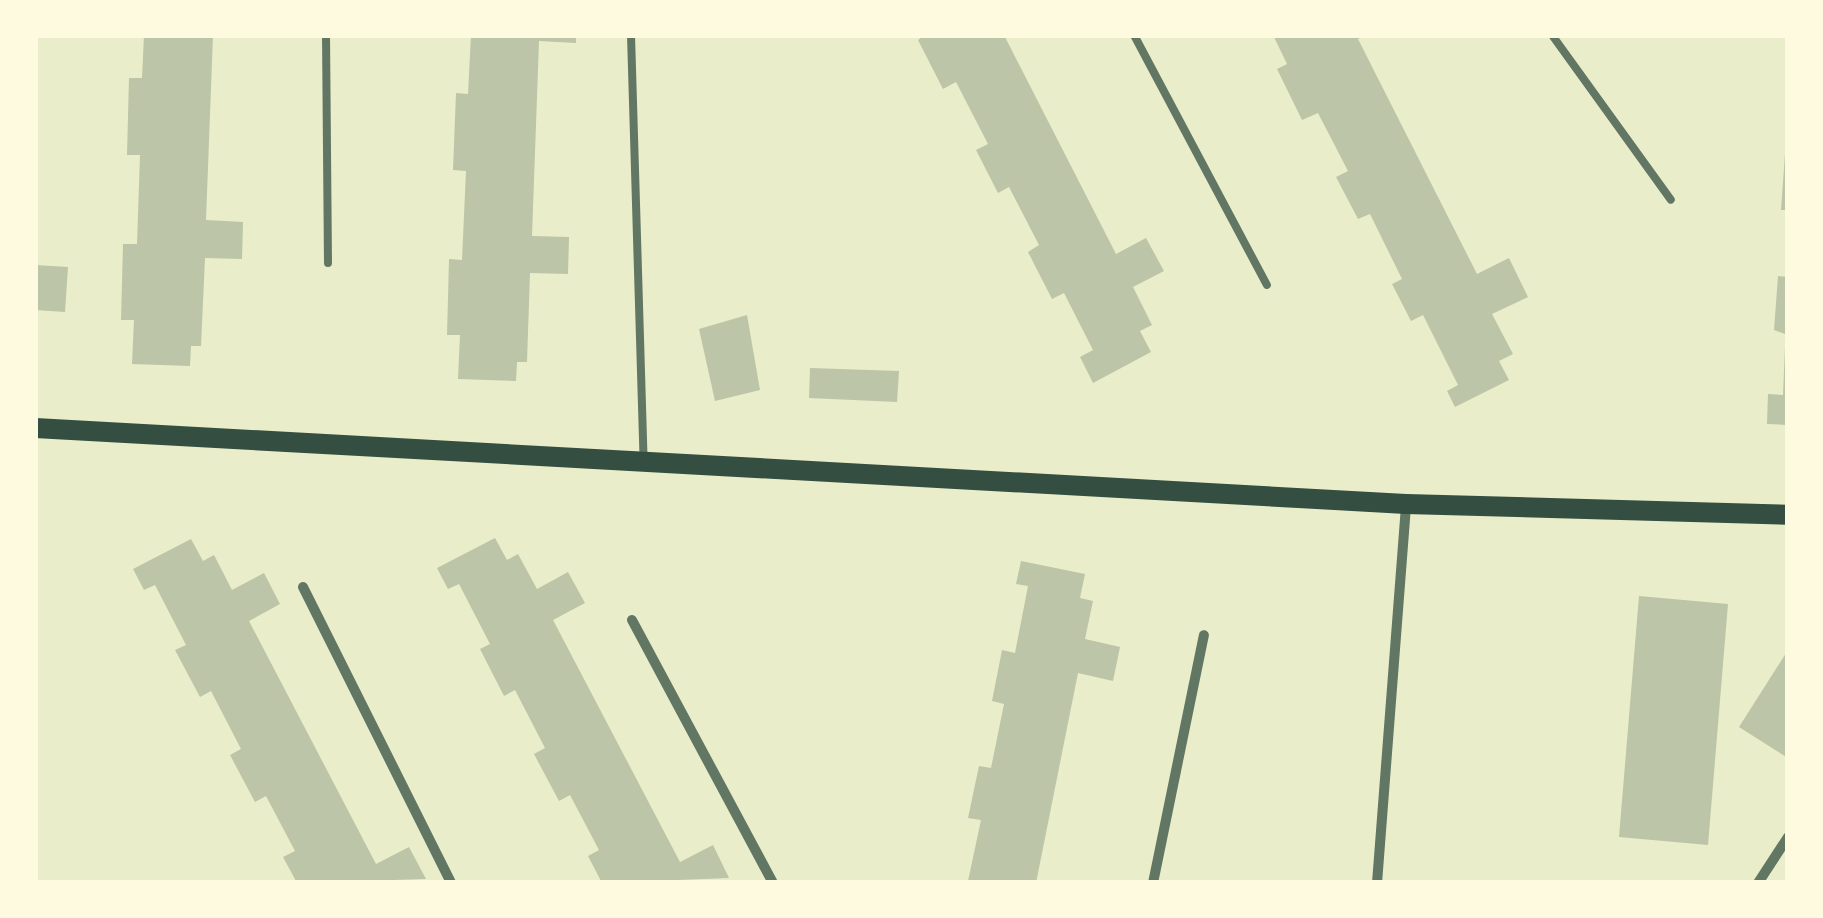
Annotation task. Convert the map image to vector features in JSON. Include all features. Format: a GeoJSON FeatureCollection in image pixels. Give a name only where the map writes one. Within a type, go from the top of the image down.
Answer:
{"type":"FeatureCollection","features":[{"type":"Feature","properties":{"kind":"main road"},"geometry":{"type":"LineString","coordinates":[[41,426],[1406,504],[1788,515]]}},
{"type":"Feature","properties":{"kind":"street"},"geometry":{"type":"LineString","coordinates":[[1378,883],[1406,504]]}},
{"type":"Feature","properties":{"kind":"street"},"geometry":{"type":"LineString","coordinates":[[303,587],[451,883]]}},
{"type":"Feature","properties":{"kind":"street"},"geometry":{"type":"LineString","coordinates":[[632,620],[773,883]]}},
{"type":"Feature","properties":{"kind":"street"},"geometry":{"type":"LineString","coordinates":[[1153,883],[1204,635]]}},
{"type":"Feature","properties":{"kind":"street"},"geometry":{"type":"LineString","coordinates":[[1758,883],[1788,837]]}},
{"type":"Feature","properties":{"kind":"lane"},"geometry":{"type":"LineString","coordinates":[[326,35],[328,264]]}},
{"type":"Feature","properties":{"kind":"lane"},"geometry":{"type":"LineString","coordinates":[[631,35],[644,461]]}},
{"type":"Feature","properties":{"kind":"lane"},"geometry":{"type":"LineString","coordinates":[[1134,35],[1267,285]]}},
{"type":"Feature","properties":{"kind":"lane"},"geometry":{"type":"LineString","coordinates":[[1552,35],[1671,200]]}},
{"type":"Feature","properties":{"kind":"building"},"geometry":{"type":"Polygon","coordinates":[[[144,35],[213,35],[206,220],[243,222],[242,259],[205,258],[201,346],[191,346],[190,366],[132,364],[134,320],[121,320],[123,244],[137,244],[140,155],[127,155],[129,78],[142,78],[144,35]]]}},
{"type":"Feature","properties":{"kind":"building"},"geometry":{"type":"Polygon","coordinates":[[[471,35],[576,35],[576,43],[539,41],[532,236],[569,237],[568,274],[530,273],[527,362],[517,362],[516,381],[458,379],[460,335],[447,335],[449,259],[462,260],[466,171],[453,170],[456,93],[468,94],[471,35]]]}},
{"type":"Feature","properties":{"kind":"building"},"geometry":{"type":"Polygon","coordinates":[[[925,35],[1004,35],[1116,254],[1146,238],[1164,271],[1133,287],[1152,325],[1140,331],[1151,352],[1093,383],[1080,357],[1093,350],[1064,293],[1052,299],[1028,252],[1039,245],[1009,187],[998,193],[976,150],[988,144],[956,82],[943,89],[918,40],[925,35]]]}},
{"type":"Feature","properties":{"kind":"building"},"geometry":{"type":"Polygon","coordinates":[[[1273,35],[1367,35],[1358,39],[1477,274],[1509,258],[1528,297],[1492,314],[1513,354],[1499,361],[1509,380],[1455,407],[1447,391],[1458,385],[1423,315],[1411,321],[1392,284],[1402,279],[1370,214],[1358,219],[1336,177],[1348,171],[1318,113],[1302,120],[1277,69],[1287,64],[1273,35]]]}},
{"type":"Feature","properties":{"kind":"building"},"geometry":{"type":"Polygon","coordinates":[[[1785,154],[1788,210],[1781,210],[1785,154]]]}},
{"type":"Feature","properties":{"kind":"building"},"geometry":{"type":"Polygon","coordinates":[[[35,265],[68,267],[65,312],[35,310],[35,265]]]}},
{"type":"Feature","properties":{"kind":"building"},"geometry":{"type":"Polygon","coordinates":[[[1778,276],[1788,277],[1788,335],[1774,330],[1778,276]]]}},
{"type":"Feature","properties":{"kind":"building"},"geometry":{"type":"Polygon","coordinates":[[[747,315],[760,390],[715,401],[699,329],[747,315]]]}},
{"type":"Feature","properties":{"kind":"building"},"geometry":{"type":"Polygon","coordinates":[[[1785,347],[1788,425],[1767,424],[1768,394],[1783,395],[1785,347]]]}},
{"type":"Feature","properties":{"kind":"building"},"geometry":{"type":"Polygon","coordinates":[[[810,368],[899,371],[897,402],[809,398],[810,368]]]}},
{"type":"Feature","properties":{"kind":"building"},"geometry":{"type":"Polygon","coordinates":[[[495,538],[507,560],[518,554],[537,589],[568,572],[585,603],[553,620],[680,862],[713,845],[729,878],[602,883],[588,856],[599,850],[570,795],[559,801],[534,754],[545,748],[515,690],[504,696],[480,649],[490,644],[459,584],[448,589],[437,568],[495,538]]]}},
{"type":"Feature","properties":{"kind":"building"},"geometry":{"type":"Polygon","coordinates":[[[191,539],[203,561],[214,555],[232,590],[264,573],[280,604],[249,621],[376,864],[409,847],[426,879],[297,883],[283,857],[295,851],[266,796],[255,802],[230,755],[241,749],[211,691],[200,697],[175,650],[186,645],[155,585],[144,590],[133,569],[191,539]]]}},
{"type":"Feature","properties":{"kind":"building"},"geometry":{"type":"Polygon","coordinates":[[[1021,561],[1085,574],[1080,598],[1093,601],[1085,639],[1120,647],[1113,681],[1078,673],[1036,883],[955,883],[968,881],[981,820],[968,818],[979,766],[991,768],[1004,704],[992,701],[1002,650],[1015,653],[1028,586],[1016,584],[1021,561]]]}},
{"type":"Feature","properties":{"kind":"building"},"geometry":{"type":"Polygon","coordinates":[[[1639,596],[1728,604],[1708,845],[1619,837],[1639,596]]]}},
{"type":"Feature","properties":{"kind":"building"},"geometry":{"type":"Polygon","coordinates":[[[1788,650],[1788,758],[1739,727],[1788,650]]]}}]}
